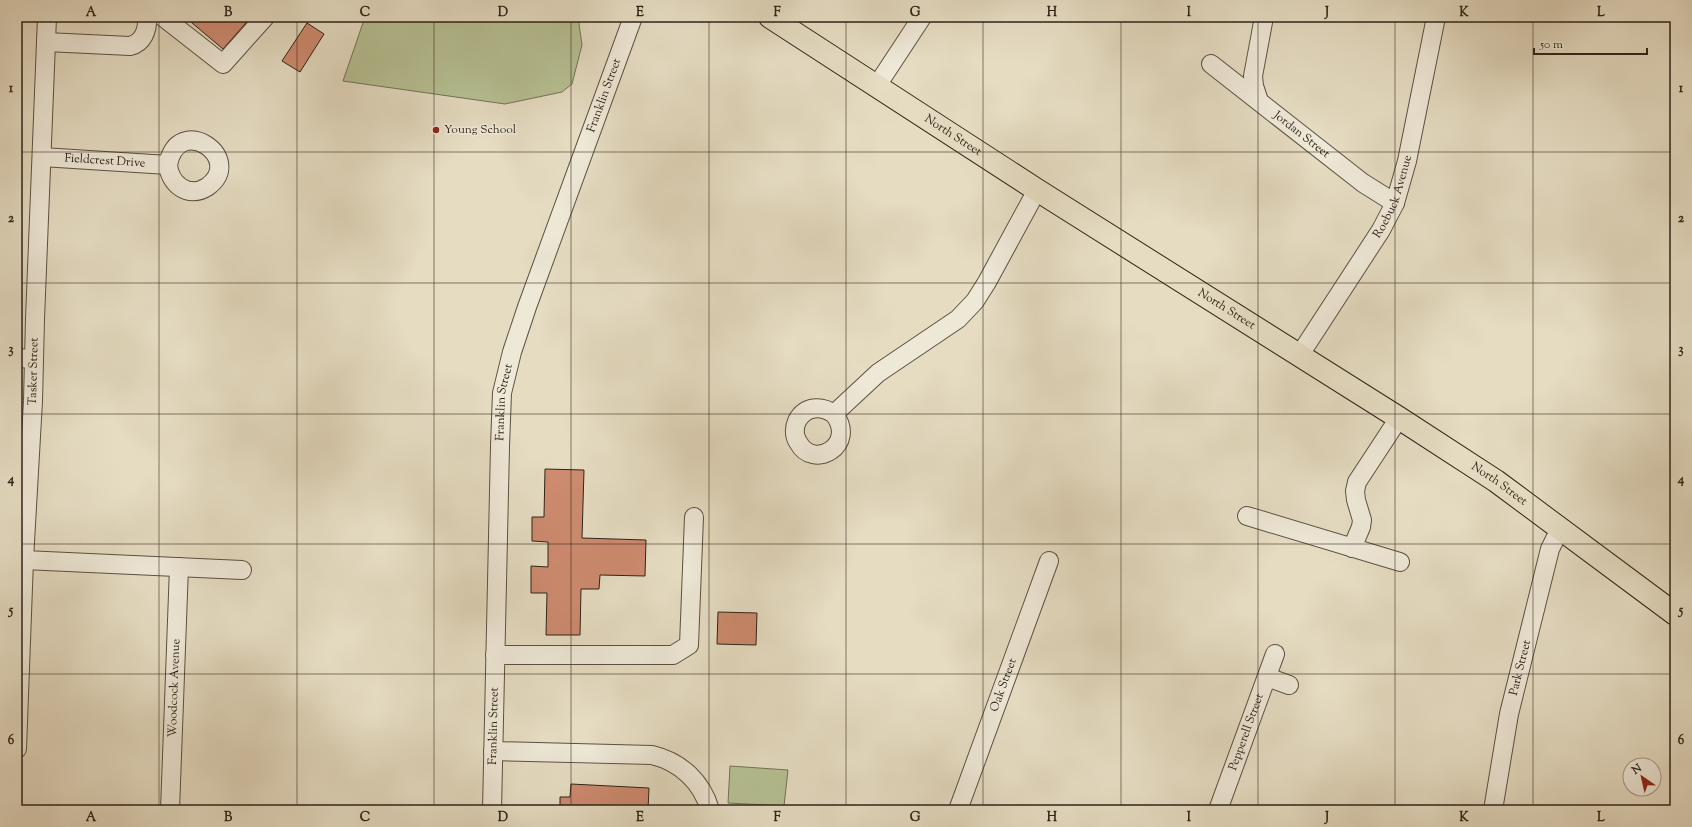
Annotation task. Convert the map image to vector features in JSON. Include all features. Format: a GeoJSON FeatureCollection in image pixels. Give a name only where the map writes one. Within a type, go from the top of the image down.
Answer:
{"type":"FeatureCollection","features":[{"type":"Feature","properties":{"kind":"main road","name":"North Street"},"geometry":{"type":"LineString","coordinates":[[770,17],[1037,190],[1399,418],[1496,482],[1675,614]]}},
{"type":"Feature","properties":{"kind":"street","name":"Tasker Street"},"geometry":{"type":"LineString","coordinates":[[17,749],[19,643],[24,560],[26,359],[42,157],[47,17]]}},
{"type":"Feature","properties":{"kind":"street"},"geometry":{"type":"LineString","coordinates":[[46,42],[136,45],[142,39],[148,17]]}},
{"type":"Feature","properties":{"kind":"street"},"geometry":{"type":"LineString","coordinates":[[163,17],[223,64],[264,17]]}},
{"type":"Feature","properties":{"kind":"street","name":"Franklin Street"},"geometry":{"type":"LineString","coordinates":[[492,810],[502,393],[517,337],[633,17]]}},
{"type":"Feature","properties":{"kind":"street"},"geometry":{"type":"LineString","coordinates":[[876,87],[922,17]]}},
{"type":"Feature","properties":{"kind":"street"},"geometry":{"type":"LineString","coordinates":[[1259,101],[1254,86],[1253,76],[1264,17]]}},
{"type":"Feature","properties":{"kind":"street","name":"Roebuck Avenue"},"geometry":{"type":"LineString","coordinates":[[1299,356],[1381,230],[1395,203],[1407,160],[1436,17]]}},
{"type":"Feature","properties":{"kind":"street","name":"Jordan Street"},"geometry":{"type":"LineString","coordinates":[[1212,64],[1364,183],[1395,203]]}},
{"type":"Feature","properties":{"kind":"street","name":"Fieldcrest Drive"},"geometry":{"type":"LineString","coordinates":[[42,157],[168,165]]}},
{"type":"Feature","properties":{"kind":"street"},"geometry":{"type":"LineString","coordinates":[[834,414],[878,373],[958,319],[975,301],[1037,190]]}},
{"type":"Feature","properties":{"kind":"street"},"geometry":{"type":"LineString","coordinates":[[1352,548],[1362,527],[1362,520],[1355,491],[1357,482],[1399,418]]}},
{"type":"Feature","properties":{"kind":"street"},"geometry":{"type":"LineString","coordinates":[[1247,516],[1400,562]]}},
{"type":"Feature","properties":{"kind":"street"},"geometry":{"type":"LineString","coordinates":[[495,655],[673,655],[690,645],[694,517]]}},
{"type":"Feature","properties":{"kind":"street","name":"Park Street"},"geometry":{"type":"LineString","coordinates":[[1493,810],[1509,714],[1550,549],[1560,529]]}},
{"type":"Feature","properties":{"kind":"street"},"geometry":{"type":"LineString","coordinates":[[24,560],[242,570]]}},
{"type":"Feature","properties":{"kind":"street","name":"Oak Street"},"geometry":{"type":"LineString","coordinates":[[958,810],[1049,561]]}},
{"type":"Feature","properties":{"kind":"street","name":"Woodcock Avenue"},"geometry":{"type":"LineString","coordinates":[[170,810],[178,567]]}},
{"type":"Feature","properties":{"kind":"street","name":"Pepperell Street"},"geometry":{"type":"LineString","coordinates":[[1218,810],[1275,654]]}},
{"type":"Feature","properties":{"kind":"street"},"geometry":{"type":"LineString","coordinates":[[1267,677],[1289,685]]}},
{"type":"Feature","properties":{"kind":"street"},"geometry":{"type":"LineString","coordinates":[[493,751],[652,755],[666,758],[673,761],[689,774],[703,793],[710,810]]}},
{"type":"Feature","properties":{"kind":"green space"},"geometry":{"type":"Polygon","coordinates":[[[365,17],[578,17],[582,45],[572,84],[562,92],[505,104],[343,81],[365,17]]]}},
{"type":"Feature","properties":{"kind":"green space"},"geometry":{"type":"Polygon","coordinates":[[[730,766],[788,770],[784,806],[728,803],[730,766]]]}},
{"type":"Feature","properties":{"kind":"building"},"geometry":{"type":"Polygon","coordinates":[[[185,17],[251,17],[223,49],[185,17]]]}},
{"type":"Feature","properties":{"kind":"building"},"geometry":{"type":"Polygon","coordinates":[[[307,23],[324,34],[300,72],[282,61],[307,23]]]}},
{"type":"Feature","properties":{"kind":"building"},"geometry":{"type":"Polygon","coordinates":[[[545,469],[584,470],[582,538],[646,540],[645,576],[600,575],[599,589],[581,589],[580,635],[546,635],[547,593],[531,593],[531,566],[548,567],[548,542],[532,541],[532,517],[544,517],[545,469]]]}},
{"type":"Feature","properties":{"kind":"building"},"geometry":{"type":"Polygon","coordinates":[[[718,612],[757,613],[756,645],[717,644],[718,612]]]}},
{"type":"Feature","properties":{"kind":"building"},"geometry":{"type":"Polygon","coordinates":[[[571,784],[649,788],[648,810],[560,810],[560,797],[570,797],[571,784]]]}},
{"type":"Feature","properties":{"kind":"place","name":"Young School"},"geometry":{"type":"Point","coordinates":[436,130]}}]}
